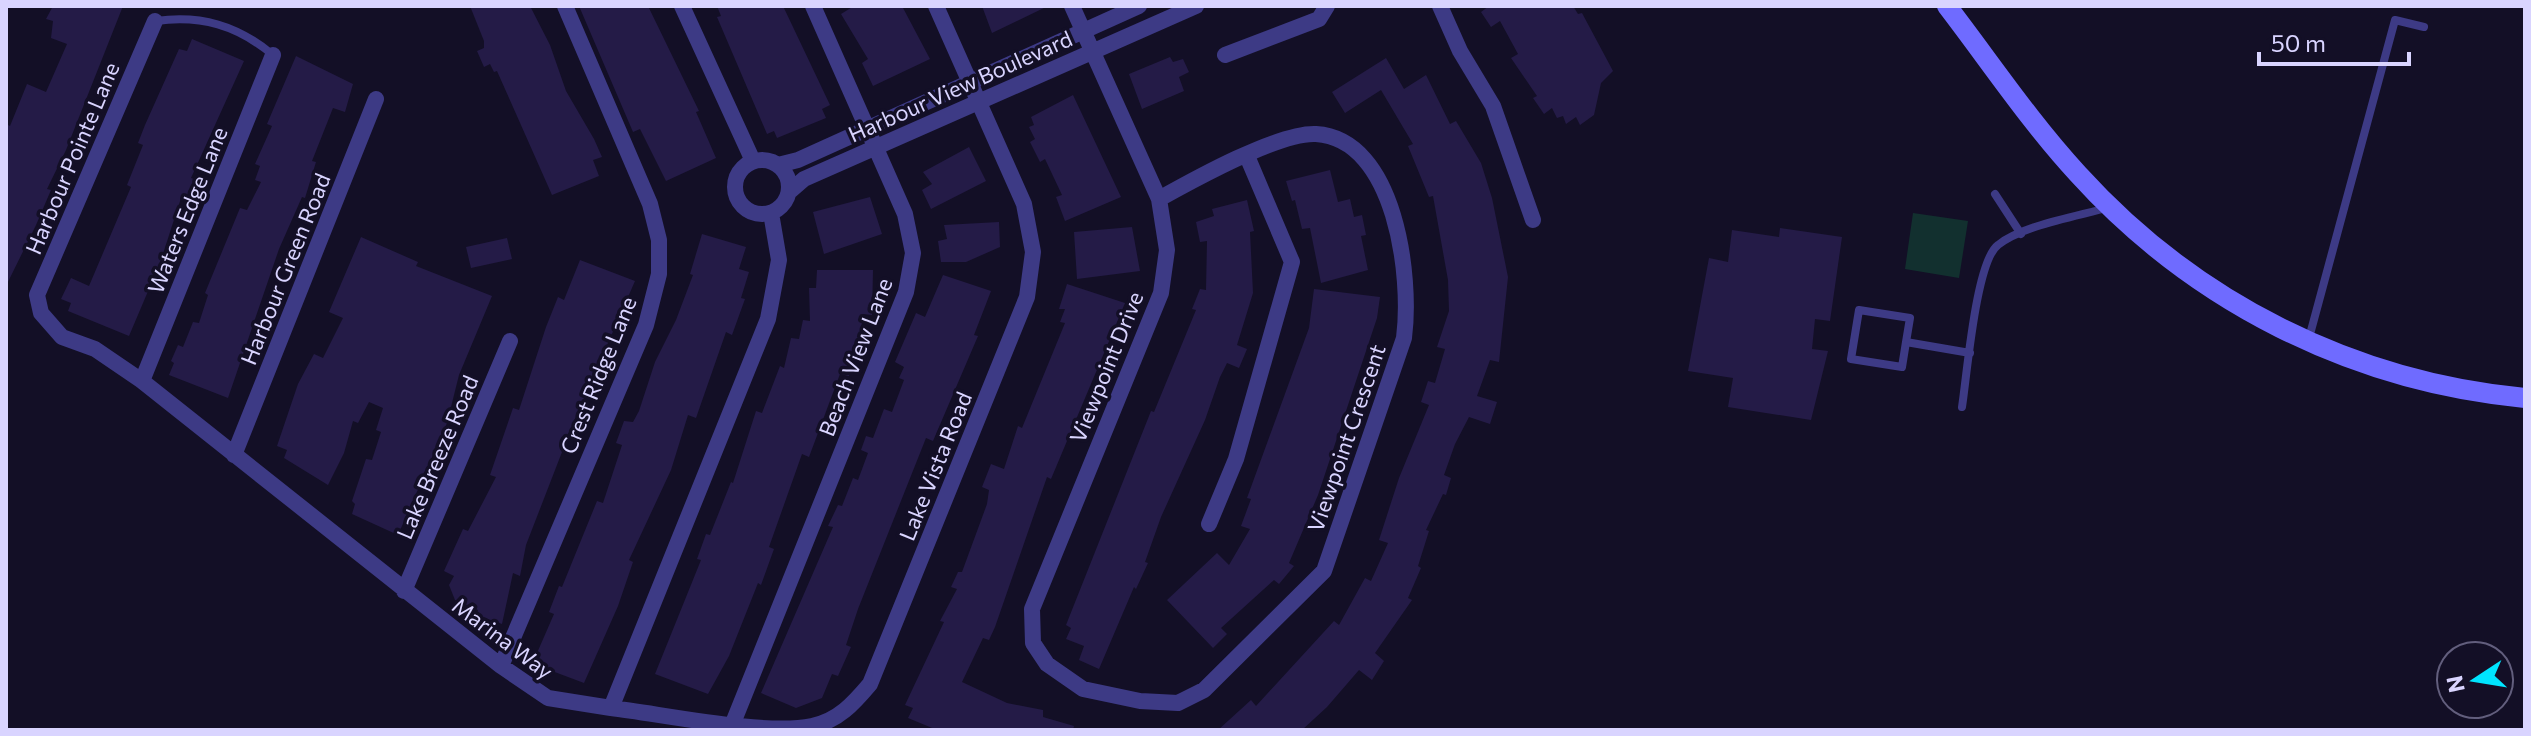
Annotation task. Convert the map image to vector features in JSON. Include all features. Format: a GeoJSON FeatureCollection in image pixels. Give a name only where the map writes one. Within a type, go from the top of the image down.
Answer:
{"type":"FeatureCollection","features":[{"type":"Feature","properties":{"kind":"street","name":"Crest Ridge Lane"},"geometry":{"type":"LineString","coordinates":[[501,666],[646,325],[659,274],[659,240],[650,204],[565,6]]}},
{"type":"Feature","properties":{"kind":"street"},"geometry":{"type":"LineString","coordinates":[[682,6],[753,161]]}},
{"type":"Feature","properties":{"kind":"street","name":"Beach View Lane"},"geometry":{"type":"LineString","coordinates":[[733,723],[906,292],[913,253],[905,214],[813,6]]}},
{"type":"Feature","properties":{"kind":"street","name":"Lake Vista Road"},"geometry":{"type":"LineString","coordinates":[[611,708],[778,728],[814,726],[848,711],[870,684],[1027,297],[1033,252],[1024,204],[936,6]]}},
{"type":"Feature","properties":{"kind":"street","name":"Viewpoint Drive"},"geometry":{"type":"LineString","coordinates":[[1032,609],[1161,293],[1167,250],[1159,199],[1072,6]]}},
{"type":"Feature","properties":{"kind":"street","name":"Harbour View Boulevard"},"geometry":{"type":"LineString","coordinates":[[778,165],[798,160],[1139,6]]}},
{"type":"Feature","properties":{"kind":"street","name":"Harbour View Boulevard"},"geometry":{"type":"LineString","coordinates":[[789,192],[804,179],[1196,6]]}},
{"type":"Feature","properties":{"kind":"street"},"geometry":{"type":"LineString","coordinates":[[1225,55],[1319,19],[1327,6]]}},
{"type":"Feature","properties":{"kind":"street"},"geometry":{"type":"LineString","coordinates":[[1440,6],[1460,51],[1493,106],[1533,220]]}},
{"type":"Feature","properties":{"kind":"street"},"geometry":{"type":"LineString","coordinates":[[1947,6],[2052,143],[2110,207],[2189,273],[2231,301],[2307,343],[2433,384],[2525,398]]}},
{"type":"Feature","properties":{"kind":"street","name":"Harbour Pointe Lane"},"geometry":{"type":"LineString","coordinates":[[41,313],[37,295],[155,21]]}},
{"type":"Feature","properties":{"kind":"street","name":"Waters Edge Lane"},"geometry":{"type":"LineString","coordinates":[[142,381],[273,55]]}},
{"type":"Feature","properties":{"kind":"street","name":"Harbour Green Road"},"geometry":{"type":"LineString","coordinates":[[234,455],[376,99]]}},
{"type":"Feature","properties":{"kind":"street","name":"Viewpoint Crescent"},"geometry":{"type":"LineString","coordinates":[[1032,609],[1033,643],[1047,664],[1083,689],[1140,701],[1178,703],[1204,690],[1324,571],[1404,338],[1408,307],[1400,251],[1385,185],[1351,144],[1317,134],[1289,137],[1159,199]]}},
{"type":"Feature","properties":{"kind":"street"},"geometry":{"type":"LineString","coordinates":[[1209,524],[1236,459],[1292,262],[1247,156]]}},
{"type":"Feature","properties":{"kind":"street"},"geometry":{"type":"LineString","coordinates":[[770,160],[778,165],[786,173],[789,192],[785,201],[771,213],[755,214],[737,200],[734,182],[738,173],[753,161],[770,160]]}},
{"type":"Feature","properties":{"kind":"street"},"geometry":{"type":"LineString","coordinates":[[611,708],[768,319],[779,260],[771,213]]}},
{"type":"Feature","properties":{"kind":"street","name":"Marina Way"},"geometry":{"type":"LineString","coordinates":[[41,313],[62,337],[95,349],[142,381],[501,666],[548,698],[611,708]]}},
{"type":"Feature","properties":{"kind":"street","name":"Lake Breeze Road"},"geometry":{"type":"LineString","coordinates":[[404,591],[510,341]]}},
{"type":"Feature","properties":{"kind":"lane"},"geometry":{"type":"LineString","coordinates":[[155,21],[191,17],[250,36],[273,55]]}},
{"type":"Feature","properties":{"kind":"lane"},"geometry":{"type":"LineString","coordinates":[[2307,343],[2395,20],[2424,27]]}},
{"type":"Feature","properties":{"kind":"lane"},"geometry":{"type":"LineString","coordinates":[[1995,194],[2021,234]]}},
{"type":"Feature","properties":{"kind":"lane"},"geometry":{"type":"LineString","coordinates":[[1962,407],[1986,259],[1999,244],[2021,234],[2110,207]]}},
{"type":"Feature","properties":{"kind":"lane"},"geometry":{"type":"LineString","coordinates":[[1859,310],[1910,318],[1906,342],[1902,367],[1851,359],[1859,310]]}},
{"type":"Feature","properties":{"kind":"lane"},"geometry":{"type":"LineString","coordinates":[[1906,342],[1970,353]]}},
{"type":"Feature","properties":{"kind":"green space"},"geometry":{"type":"Polygon","coordinates":[[[1913,213],[1968,221],[1959,278],[1905,269],[1913,213]]]}},
{"type":"Feature","properties":{"kind":"building"},"geometry":{"type":"Polygon","coordinates":[[[53,6],[123,6],[66,150],[47,189],[51,190],[6,286],[6,124],[10,126],[27,84],[46,92],[67,44],[51,38],[53,21],[46,19],[53,6]]]}},
{"type":"Feature","properties":{"kind":"building"},"geometry":{"type":"Polygon","coordinates":[[[470,6],[530,6],[550,45],[566,91],[602,157],[593,160],[599,176],[552,195],[497,71],[494,72],[490,64],[484,67],[477,51],[484,48],[484,41],[470,6]]]}},
{"type":"Feature","properties":{"kind":"building"},"geometry":{"type":"Polygon","coordinates":[[[579,6],[648,6],[699,111],[696,112],[716,158],[666,181],[640,129],[633,132],[579,6]]]}},
{"type":"Feature","properties":{"kind":"building"},"geometry":{"type":"Polygon","coordinates":[[[717,6],[783,6],[830,105],[822,109],[826,118],[777,138],[774,131],[767,134],[717,17],[721,16],[717,6]]]}},
{"type":"Feature","properties":{"kind":"building"},"geometry":{"type":"Polygon","coordinates":[[[854,6],[902,6],[930,59],[873,86],[862,63],[868,59],[841,14],[854,6]]]}},
{"type":"Feature","properties":{"kind":"building"},"geometry":{"type":"Polygon","coordinates":[[[982,6],[1048,6],[992,33],[982,6]]]}},
{"type":"Feature","properties":{"kind":"building"},"geometry":{"type":"Polygon","coordinates":[[[1489,6],[1573,6],[1578,14],[1582,13],[1613,71],[1601,83],[1594,115],[1580,125],[1576,117],[1566,124],[1563,116],[1557,118],[1552,108],[1544,114],[1533,98],[1537,96],[1511,58],[1518,54],[1500,21],[1491,27],[1481,12],[1489,6]]]}},
{"type":"Feature","properties":{"kind":"building"},"geometry":{"type":"Polygon","coordinates":[[[192,39],[244,61],[191,178],[194,179],[189,198],[182,195],[160,263],[129,336],[68,311],[71,303],[61,299],[71,278],[89,286],[131,187],[127,185],[143,145],[138,143],[145,125],[179,49],[187,51],[192,39]]]}},
{"type":"Feature","properties":{"kind":"building"},"geometry":{"type":"Polygon","coordinates":[[[296,56],[353,84],[345,112],[333,108],[312,161],[316,162],[305,198],[302,197],[279,249],[228,398],[169,375],[174,363],[171,361],[178,345],[183,347],[193,322],[199,323],[208,295],[205,293],[240,208],[247,210],[261,182],[255,180],[260,166],[255,164],[272,126],[267,124],[296,56]]]}},
{"type":"Feature","properties":{"kind":"building"},"geometry":{"type":"Polygon","coordinates":[[[1170,57],[1173,62],[1183,59],[1189,72],[1179,77],[1184,91],[1142,109],[1129,74],[1170,57]]]}},
{"type":"Feature","properties":{"kind":"building"},"geometry":{"type":"Polygon","coordinates":[[[1386,58],[1404,89],[1426,75],[1450,124],[1456,121],[1481,163],[1492,198],[1508,277],[1499,362],[1490,360],[1477,396],[1497,402],[1490,424],[1469,417],[1455,444],[1444,475],[1451,478],[1446,495],[1443,494],[1426,530],[1429,531],[1418,566],[1421,568],[1408,598],[1412,600],[1375,653],[1384,661],[1372,680],[1359,670],[1302,730],[1218,730],[1251,700],[1256,706],[1334,621],[1339,625],[1365,578],[1371,581],[1388,543],[1379,540],[1399,478],[1429,405],[1421,402],[1428,381],[1435,383],[1445,349],[1437,347],[1449,311],[1448,280],[1433,196],[1429,197],[1408,146],[1413,144],[1381,90],[1345,113],[1332,92],[1386,58]]]}},
{"type":"Feature","properties":{"kind":"building"},"geometry":{"type":"Polygon","coordinates":[[[1073,95],[1121,197],[1065,221],[1056,197],[1062,195],[1045,159],[1040,162],[1030,142],[1035,139],[1029,127],[1034,125],[1031,117],[1073,95]]]}},
{"type":"Feature","properties":{"kind":"building"},"geometry":{"type":"Polygon","coordinates":[[[969,147],[986,181],[931,209],[922,190],[932,184],[923,172],[969,147]]]}},
{"type":"Feature","properties":{"kind":"building"},"geometry":{"type":"Polygon","coordinates":[[[1330,170],[1338,202],[1350,199],[1354,217],[1362,215],[1366,235],[1361,236],[1368,270],[1321,283],[1310,228],[1302,229],[1295,200],[1292,201],[1286,181],[1330,170]]]}},
{"type":"Feature","properties":{"kind":"building"},"geometry":{"type":"Polygon","coordinates":[[[870,197],[882,234],[824,254],[813,212],[870,197]]]}},
{"type":"Feature","properties":{"kind":"building"},"geometry":{"type":"Polygon","coordinates":[[[1247,200],[1254,231],[1250,232],[1253,293],[1237,345],[1247,349],[1239,368],[1227,363],[1220,377],[1205,420],[1161,517],[1145,562],[1148,563],[1136,589],[1134,587],[1099,669],[1079,660],[1084,646],[1066,639],[1071,628],[1066,625],[1151,411],[1154,412],[1196,310],[1192,309],[1200,289],[1206,290],[1207,241],[1200,242],[1196,222],[1214,216],[1212,209],[1247,200]]]}},
{"type":"Feature","properties":{"kind":"building"},"geometry":{"type":"Polygon","coordinates":[[[999,222],[1000,247],[966,262],[941,262],[938,241],[947,239],[944,225],[999,222]]]}},
{"type":"Feature","properties":{"kind":"building"},"geometry":{"type":"Polygon","coordinates":[[[1132,227],[1140,271],[1077,279],[1074,232],[1132,227]]]}},
{"type":"Feature","properties":{"kind":"building"},"geometry":{"type":"Polygon","coordinates":[[[1780,228],[1842,237],[1830,321],[1815,319],[1812,349],[1828,351],[1811,420],[1728,407],[1733,378],[1688,371],[1709,258],[1728,262],[1732,230],[1779,237],[1780,228]]]}},
{"type":"Feature","properties":{"kind":"building"},"geometry":{"type":"Polygon","coordinates":[[[702,234],[746,247],[739,269],[749,272],[741,298],[745,299],[732,335],[726,332],[696,418],[688,415],[671,470],[629,560],[633,562],[618,606],[584,683],[536,665],[540,655],[537,653],[554,614],[549,612],[559,586],[562,587],[597,501],[603,503],[622,445],[616,443],[624,421],[633,422],[639,411],[655,362],[676,320],[693,275],[690,274],[702,234]]]}},
{"type":"Feature","properties":{"kind":"building"},"geometry":{"type":"Polygon","coordinates":[[[361,237],[418,262],[416,266],[492,296],[459,375],[447,423],[398,535],[352,514],[355,504],[352,501],[366,459],[372,460],[381,432],[376,430],[383,408],[369,402],[358,423],[353,421],[344,453],[328,485],[284,458],[287,450],[277,446],[298,384],[314,354],[323,358],[343,318],[329,312],[361,237]]]}},
{"type":"Feature","properties":{"kind":"building"},"geometry":{"type":"Polygon","coordinates":[[[507,238],[512,259],[471,268],[466,247],[507,238]]]}},
{"type":"Feature","properties":{"kind":"building"},"geometry":{"type":"Polygon","coordinates":[[[580,260],[635,281],[574,421],[526,545],[520,576],[513,573],[502,624],[477,615],[478,610],[455,600],[449,585],[454,576],[444,571],[463,529],[468,531],[496,477],[490,475],[513,408],[519,410],[558,297],[564,300],[580,260]]]}},
{"type":"Feature","properties":{"kind":"building"},"geometry":{"type":"Polygon","coordinates":[[[817,270],[873,270],[872,315],[863,314],[858,357],[851,356],[849,376],[840,374],[809,457],[802,454],[769,547],[774,549],[761,585],[758,583],[729,656],[708,694],[655,674],[701,560],[697,559],[706,534],[710,535],[733,483],[756,411],[762,413],[780,366],[784,368],[791,338],[799,339],[803,320],[810,321],[809,288],[816,288],[817,270]]]}},
{"type":"Feature","properties":{"kind":"building"},"geometry":{"type":"Polygon","coordinates":[[[943,275],[991,291],[974,335],[978,336],[933,441],[926,438],[858,609],[846,645],[851,647],[838,676],[832,674],[822,698],[796,708],[761,693],[833,527],[828,526],[838,505],[842,506],[853,478],[858,480],[868,453],[861,450],[866,436],[873,438],[884,409],[892,412],[904,380],[899,378],[904,367],[895,362],[916,313],[925,317],[943,275]]]}},
{"type":"Feature","properties":{"kind":"building"},"geometry":{"type":"Polygon","coordinates":[[[1067,284],[1125,303],[1051,479],[1047,477],[995,627],[989,640],[983,638],[962,682],[1007,703],[1043,710],[1043,717],[1074,726],[1073,730],[937,730],[908,718],[913,708],[905,705],[944,622],[940,621],[957,589],[951,587],[958,572],[962,572],[987,504],[989,490],[982,487],[991,464],[1004,469],[1018,426],[1022,428],[1065,323],[1060,322],[1065,309],[1059,309],[1067,284]]]}},
{"type":"Feature","properties":{"kind":"building"},"geometry":{"type":"Polygon","coordinates":[[[1314,289],[1380,297],[1377,318],[1318,495],[1289,563],[1294,566],[1279,584],[1274,580],[1221,628],[1227,634],[1213,648],[1167,600],[1217,553],[1229,565],[1250,529],[1241,526],[1251,499],[1247,498],[1309,328],[1314,289]]]}}]}
